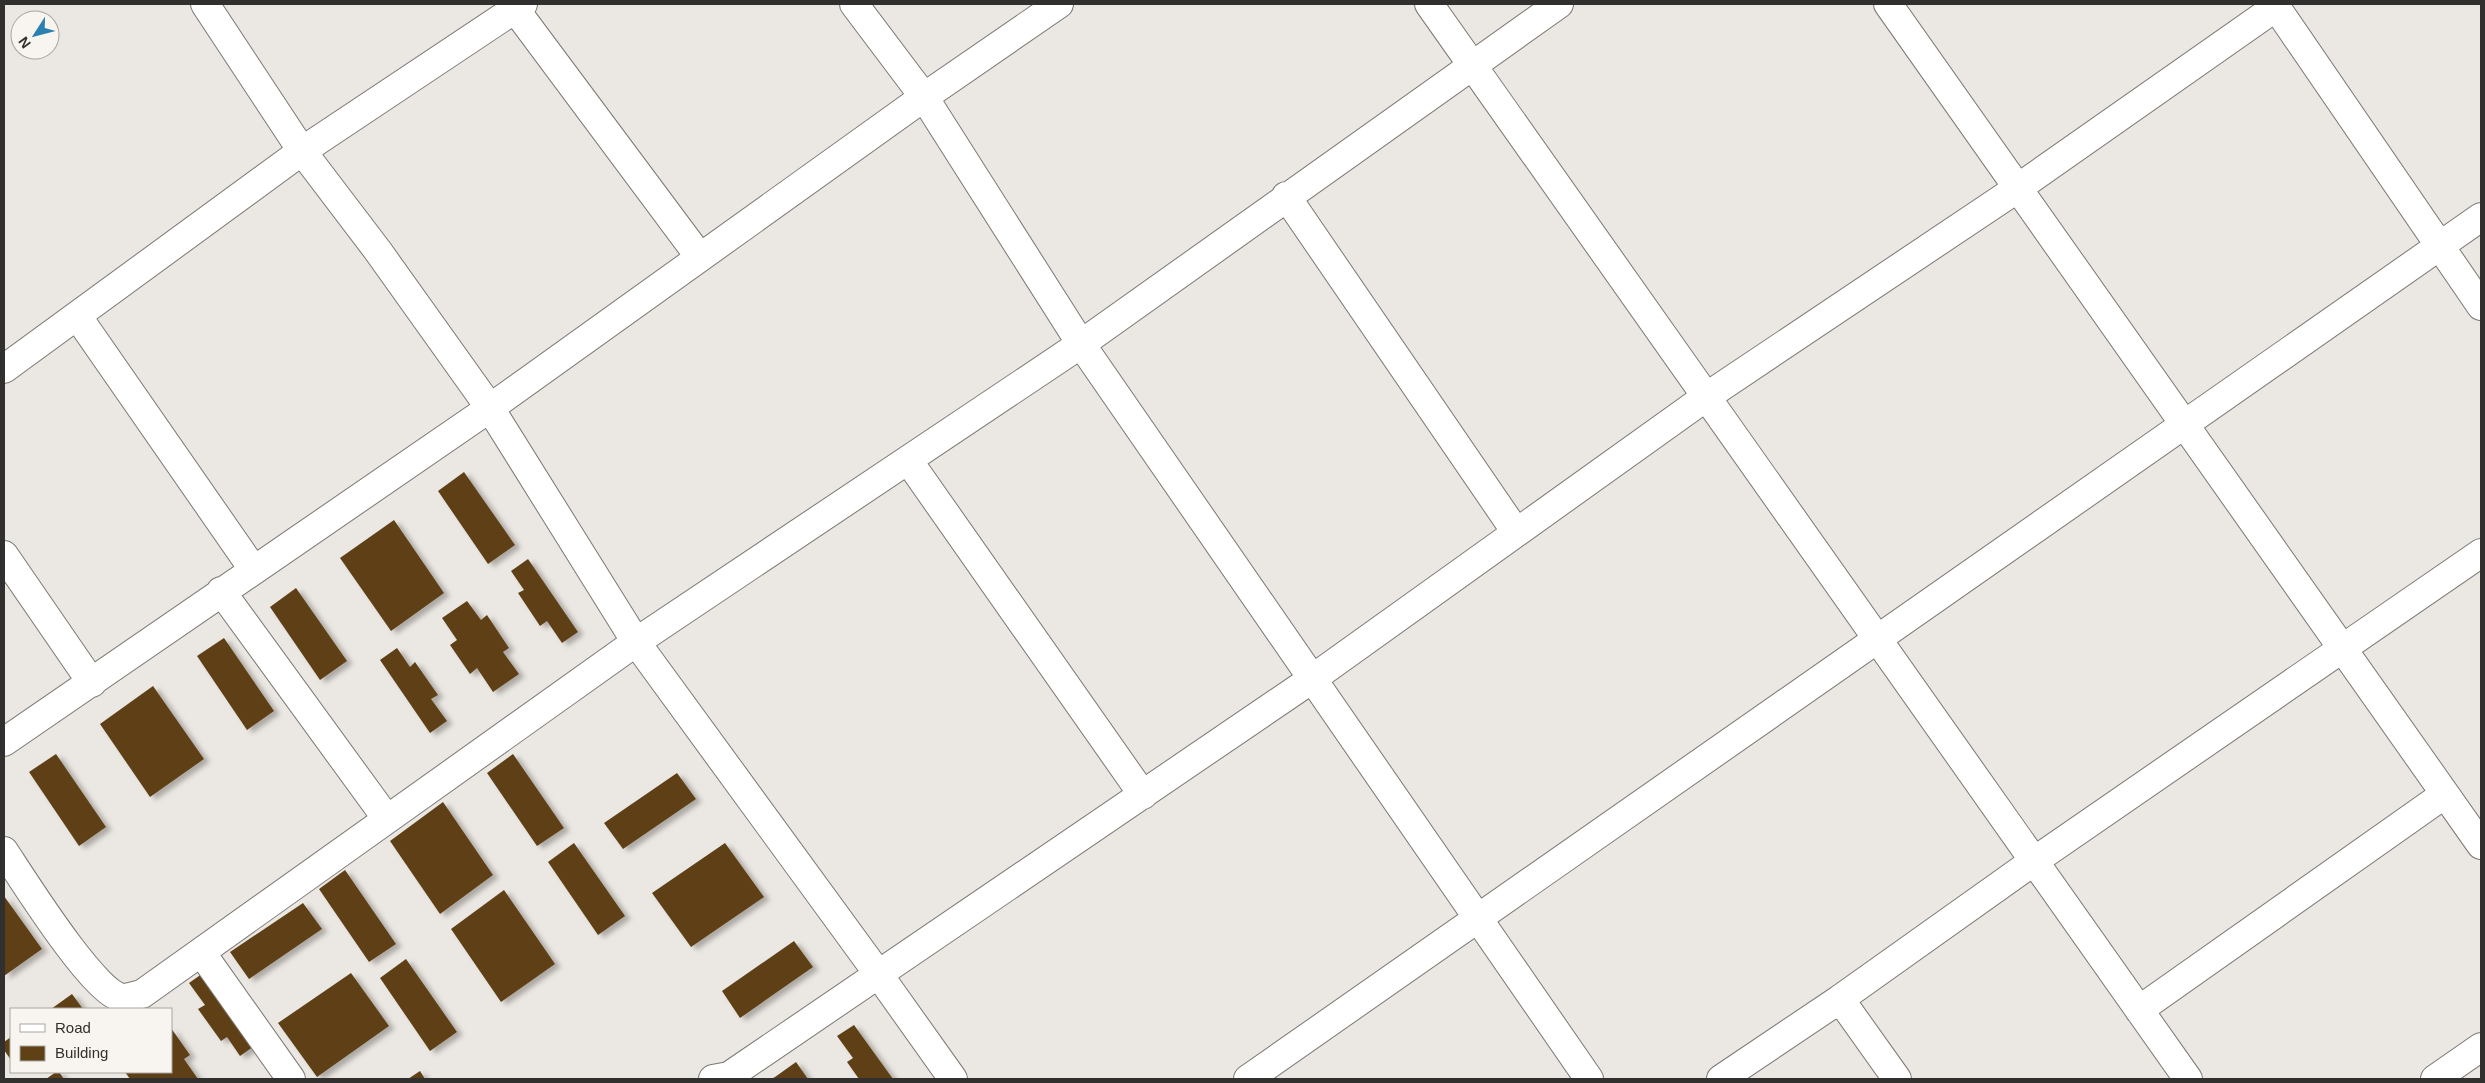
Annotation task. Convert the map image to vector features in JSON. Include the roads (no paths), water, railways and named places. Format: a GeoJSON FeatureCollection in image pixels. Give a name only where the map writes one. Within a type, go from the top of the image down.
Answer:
{"type":"FeatureCollection","features":[{"type":"Feature","properties":{"kind":"street"},"geometry":{"type":"LineString","coordinates":[[205,4],[302,151],[378,250],[490,408],[636,642],[880,975],[953,1079]]}},
{"type":"Feature","properties":{"kind":"street"},"geometry":{"type":"LineString","coordinates":[[854,4],[924,97],[1081,344],[1589,1079]]}},
{"type":"Feature","properties":{"kind":"street"},"geometry":{"type":"LineString","coordinates":[[4,742],[92,683],[253,569],[490,408],[700,256],[1059,4]]}},
{"type":"Feature","properties":{"kind":"street"},"geometry":{"type":"LineString","coordinates":[[1429,4],[2188,1079]]}},
{"type":"Feature","properties":{"kind":"street"},"geometry":{"type":"LineString","coordinates":[[4,852],[83,966],[104,989],[122,998],[142,994],[636,642],[1081,344],[1286,196],[1559,4]]}},
{"type":"Feature","properties":{"kind":"street"},"geometry":{"type":"LineString","coordinates":[[1888,4],[2481,844]]}},
{"type":"Feature","properties":{"kind":"street"},"geometry":{"type":"LineString","coordinates":[[713,1079],[729,1076],[880,975],[1312,679],[1706,397],[2018,188],[2275,5],[2481,306]]}},
{"type":"Feature","properties":{"kind":"street"},"geometry":{"type":"LineString","coordinates":[[4,369],[78,317],[302,151],[519,6],[700,256]]}},
{"type":"Feature","properties":{"kind":"street"},"geometry":{"type":"LineString","coordinates":[[1286,196],[1516,532]]}},
{"type":"Feature","properties":{"kind":"street"},"geometry":{"type":"LineString","coordinates":[[1248,1079],[2481,218]]}},
{"type":"Feature","properties":{"kind":"street"},"geometry":{"type":"LineString","coordinates":[[78,317],[253,569]]}},
{"type":"Feature","properties":{"kind":"street"},"geometry":{"type":"LineString","coordinates":[[908,460],[1143,795]]}},
{"type":"Feature","properties":{"kind":"street"},"geometry":{"type":"LineString","coordinates":[[1721,1079],[1840,999],[2034,861],[2481,554]]}},
{"type":"Feature","properties":{"kind":"street"},"geometry":{"type":"LineString","coordinates":[[4,555],[92,683]]}},
{"type":"Feature","properties":{"kind":"street"},"geometry":{"type":"LineString","coordinates":[[221,591],[387,819]]}},
{"type":"Feature","properties":{"kind":"street"},"geometry":{"type":"LineString","coordinates":[[2139,1010],[2446,794]]}},
{"type":"Feature","properties":{"kind":"street"},"geometry":{"type":"LineString","coordinates":[[201,952],[291,1079]]}},
{"type":"Feature","properties":{"kind":"street"},"geometry":{"type":"LineString","coordinates":[[1840,999],[1897,1079]]}},
{"type":"Feature","properties":{"kind":"street"},"geometry":{"type":"LineString","coordinates":[[2435,1079],[2481,1047]]}}]}
